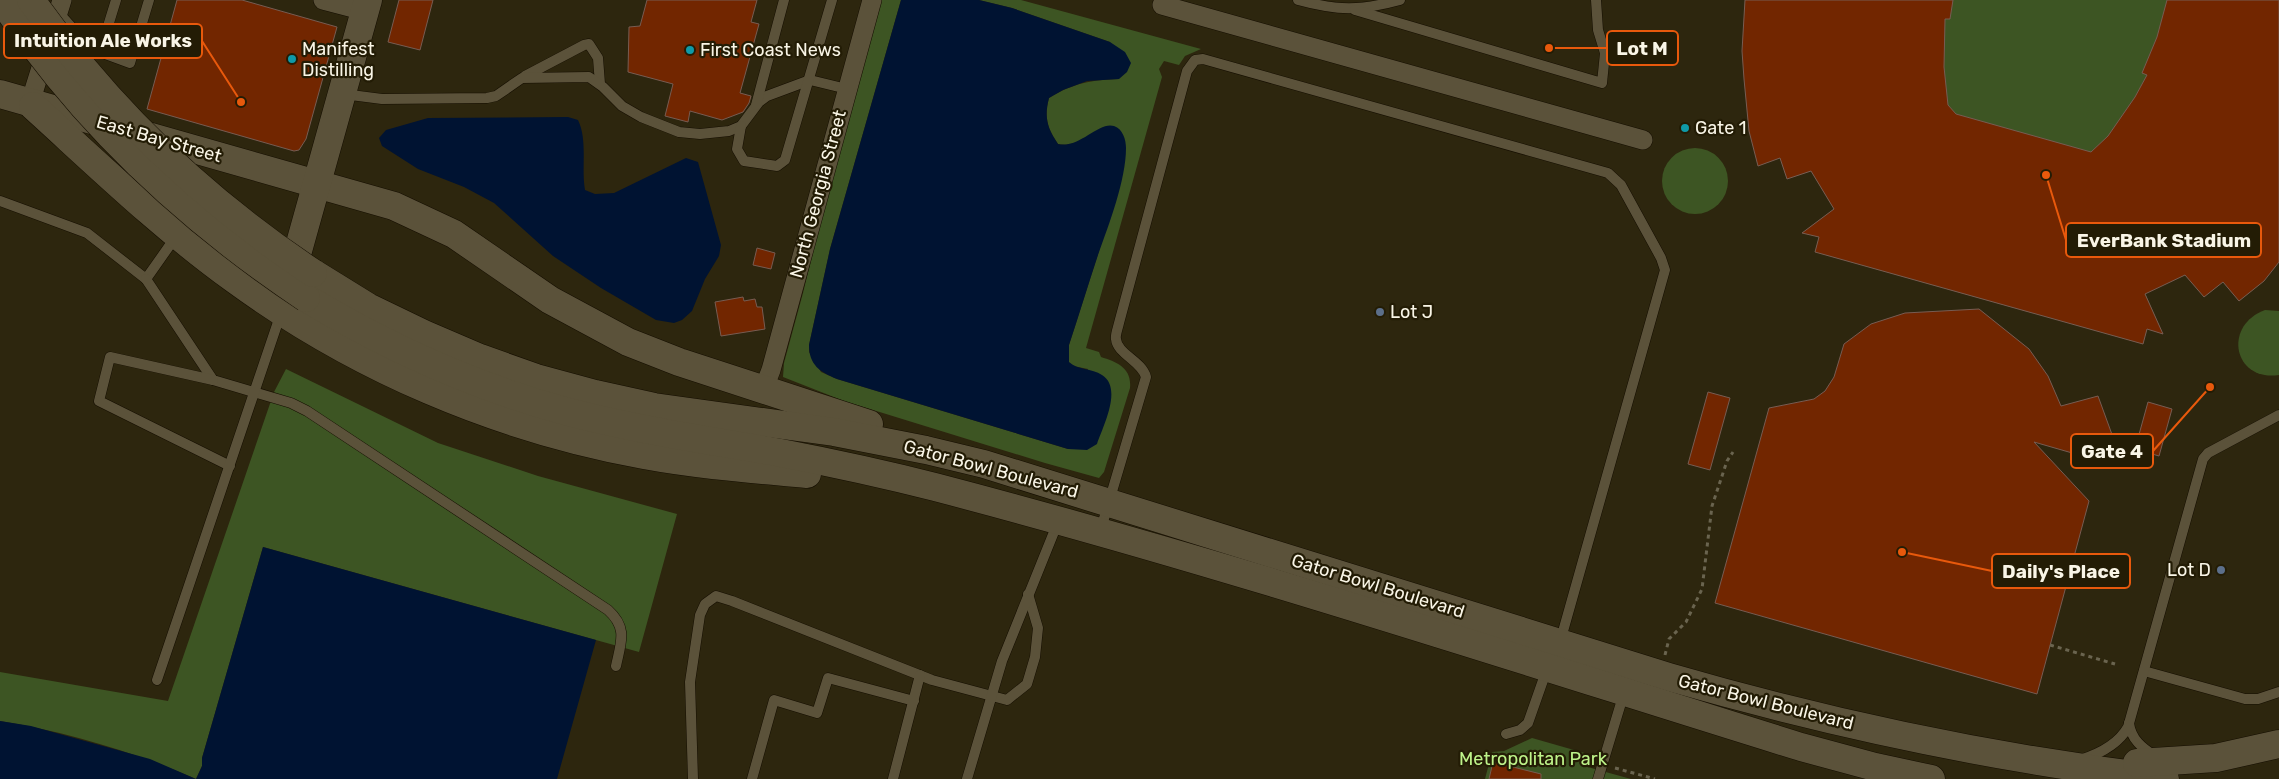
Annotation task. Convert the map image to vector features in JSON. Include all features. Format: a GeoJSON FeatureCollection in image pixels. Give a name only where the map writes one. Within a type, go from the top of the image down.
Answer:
{"type":"FeatureCollection","features":[{"type":"Feature","properties":{"kind":"main road","name":"Gator Bowl Boulevard"},"geometry":{"type":"LineString","coordinates":[[2,0],[66,87],[127,155],[218,236],[310,286],[389,317],[480,358],[566,386],[654,407],[850,434],[984,464],[1110,502],[1554,656],[1625,692],[1802,747],[1875,767],[1931,779]]}},
{"type":"Feature","properties":{"kind":"main road","name":"Gator Bowl Boulevard"},"geometry":{"type":"LineString","coordinates":[[32,0],[83,69],[151,144],[363,331],[418,358],[474,382],[532,402],[631,427],[810,458],[928,485],[1100,533],[1356,609],[1554,656],[1687,682],[1800,713],[1932,742],[2056,764],[2166,771],[2279,744]]}},
{"type":"Feature","properties":{"kind":"main road"},"geometry":{"type":"LineString","coordinates":[[281,312],[367,6]]}},
{"type":"Feature","properties":{"kind":"main road","name":"East Bay Street"},"geometry":{"type":"LineString","coordinates":[[0,94],[394,206],[439,225],[478,249],[550,300],[628,342],[679,362],[764,388],[984,464]]}},
{"type":"Feature","properties":{"kind":"main road"},"geometry":{"type":"LineString","coordinates":[[30,103],[177,235],[215,266],[281,312],[349,352],[422,387],[487,413],[559,436],[644,455],[695,463],[928,485]]}},
{"type":"Feature","properties":{"kind":"main road"},"geometry":{"type":"LineString","coordinates":[[654,407],[712,401],[764,388]]}},
{"type":"Feature","properties":{"kind":"street"},"geometry":{"type":"LineString","coordinates":[[323,0],[367,6]]}},
{"type":"Feature","properties":{"kind":"street","name":"North Georgia Street"},"geometry":{"type":"LineString","coordinates":[[764,388],[771,370],[872,0]]}},
{"type":"Feature","properties":{"kind":"street"},"geometry":{"type":"LineString","coordinates":[[1162,5],[1643,140]]}},
{"type":"Feature","properties":{"kind":"street"},"geometry":{"type":"LineString","coordinates":[[30,103],[60,6]]}},
{"type":"Feature","properties":{"kind":"lane"},"geometry":{"type":"LineString","coordinates":[[100,52],[116,0]]}},
{"type":"Feature","properties":{"kind":"lane"},"geometry":{"type":"LineString","coordinates":[[60,6],[76,32],[100,52],[130,63],[149,0]]}},
{"type":"Feature","properties":{"kind":"lane"},"geometry":{"type":"LineString","coordinates":[[756,107],[784,0]]}},
{"type":"Feature","properties":{"kind":"lane"},"geometry":{"type":"LineString","coordinates":[[832,0],[810,80],[785,160],[781,165],[777,166],[744,160],[737,149],[741,126],[767,96],[810,80],[846,90]]}},
{"type":"Feature","properties":{"kind":"lane"},"geometry":{"type":"LineString","coordinates":[[1298,0],[1332,8],[1355,10],[1602,83],[1605,53],[1598,30],[1596,0]]}},
{"type":"Feature","properties":{"kind":"lane"},"geometry":{"type":"LineString","coordinates":[[1355,10],[1400,0]]}},
{"type":"Feature","properties":{"kind":"lane"},"geometry":{"type":"LineString","coordinates":[[342,93],[382,99],[486,98],[496,96],[522,78],[589,44],[598,58],[600,84]]}},
{"type":"Feature","properties":{"kind":"lane"},"geometry":{"type":"LineString","coordinates":[[1100,533],[1146,377],[1141,366],[1118,345],[1116,339],[1187,71],[1195,60],[1203,59],[1608,173],[1621,185],[1661,258],[1665,270],[1554,656],[1528,723],[1520,730],[1506,734]]}},
{"type":"Feature","properties":{"kind":"lane"},"geometry":{"type":"LineString","coordinates":[[522,78],[588,77],[600,84],[622,106],[650,122],[679,132],[700,134],[729,131],[741,126]]}},
{"type":"Feature","properties":{"kind":"lane"},"geometry":{"type":"LineString","coordinates":[[0,201],[87,233],[146,279],[214,380]]}},
{"type":"Feature","properties":{"kind":"lane"},"geometry":{"type":"LineString","coordinates":[[146,279],[177,235]]}},
{"type":"Feature","properties":{"kind":"lane"},"geometry":{"type":"LineString","coordinates":[[157,680],[281,312]]}},
{"type":"Feature","properties":{"kind":"lane"},"geometry":{"type":"LineString","coordinates":[[230,466],[99,401],[110,357],[214,380],[291,402],[307,411],[608,610],[620,624],[622,634],[616,666]]}},
{"type":"Feature","properties":{"kind":"lane"},"geometry":{"type":"LineString","coordinates":[[2056,764],[2077,761],[2102,751],[2118,739],[2129,723],[2203,459],[2208,454],[2279,414]]}},
{"type":"Feature","properties":{"kind":"lane"},"geometry":{"type":"LineString","coordinates":[[967,779],[990,696],[1028,594],[1058,521]]}},
{"type":"Feature","properties":{"kind":"lane"},"geometry":{"type":"LineString","coordinates":[[692,779],[690,682],[700,616],[705,604],[716,596],[920,675],[1007,700],[1027,684],[1035,658],[1038,628],[1028,594]]}},
{"type":"Feature","properties":{"kind":"lane"},"geometry":{"type":"LineString","coordinates":[[2144,671],[2245,699],[2258,699],[2279,692]]}},
{"type":"Feature","properties":{"kind":"lane"},"geometry":{"type":"LineString","coordinates":[[893,779],[920,675]]}},
{"type":"Feature","properties":{"kind":"lane"},"geometry":{"type":"LineString","coordinates":[[752,779],[774,700],[817,713],[828,678],[914,700]]}},
{"type":"Feature","properties":{"kind":"lane"},"geometry":{"type":"LineString","coordinates":[[1598,779],[1625,692]]}},
{"type":"Feature","properties":{"kind":"lane"},"geometry":{"type":"LineString","coordinates":[[2129,723],[2131,733],[2137,742],[2154,756],[2166,771]]}},
{"type":"Feature","properties":{"kind":"path"},"geometry":{"type":"LineString","coordinates":[[1664,658],[1670,639],[1686,622],[1702,589],[1712,506],[1727,461],[1733,452]]}},
{"type":"Feature","properties":{"kind":"path"},"geometry":{"type":"LineString","coordinates":[[2050,645],[2115,664]]}},
{"type":"Feature","properties":{"kind":"green space"},"geometry":{"type":"Polygon","coordinates":[[[881,0],[901,0],[830,249],[809,352],[821,372],[837,379],[1068,449],[1088,369],[1073,366],[1068,362],[1069,345],[1119,188],[1104,127],[1076,142],[1064,145],[1058,144],[1051,133],[1048,122],[1048,105],[1049,98],[1066,89],[1091,81],[1119,79],[1110,42],[1012,8],[979,0],[1021,0],[1201,49],[1185,56],[1179,65],[1164,61],[1159,69],[1162,77],[1086,348],[1099,352],[1101,357],[1113,361],[1122,367],[1129,375],[1130,381],[1130,388],[1104,472],[1099,478],[844,401],[783,377],[784,363],[836,158],[881,0]]]}},
{"type":"Feature","properties":{"kind":"green space"},"geometry":{"type":"Polygon","coordinates":[[[1745,0],[2279,0],[2264,281],[2239,301],[2223,282],[2204,297],[2185,275],[2145,293],[2163,334],[2147,329],[2143,344],[1815,252],[1819,237],[1802,233],[1834,209],[1811,171],[1787,179],[1780,158],[1758,166],[1753,145],[1745,84],[1743,42],[1745,0]]]}},
{"type":"Feature","properties":{"kind":"green space"},"geometry":{"type":"Polygon","coordinates":[[[1695,148],[1707,151],[1718,158],[1725,169],[1728,181],[1725,193],[1718,204],[1707,211],[1695,214],[1683,211],[1672,204],[1665,193],[1662,181],[1665,169],[1672,158],[1683,151],[1695,148]]]}},
{"type":"Feature","properties":{"kind":"green space"},"geometry":{"type":"Polygon","coordinates":[[[2265,310],[2279,311],[2279,375],[2264,375],[2252,370],[2243,362],[2239,351],[2239,339],[2243,328],[2251,318],[2265,310]]]}},
{"type":"Feature","properties":{"kind":"green space"},"geometry":{"type":"Polygon","coordinates":[[[286,369],[438,443],[538,476],[677,514],[639,652],[263,547],[202,758],[202,766],[196,779],[149,760],[100,744],[0,721],[0,672],[168,701],[274,392],[286,369]]]}},
{"type":"Feature","properties":{"kind":"green space","name":"Metropolitan Park"},"geometry":{"type":"Polygon","coordinates":[[[1532,738],[1588,754],[1584,766],[1631,779],[1485,779],[1492,752],[1504,751],[1532,738]]]}},
{"type":"Feature","properties":{"kind":"water"},"geometry":{"type":"Polygon","coordinates":[[[901,0],[979,0],[1012,8],[1110,42],[1125,52],[1131,63],[1127,72],[1119,79],[1087,81],[1063,90],[1049,98],[1047,111],[1051,133],[1058,144],[1074,143],[1102,127],[1114,126],[1120,130],[1125,138],[1126,145],[1123,174],[1116,202],[1069,345],[1069,362],[1072,365],[1102,375],[1108,381],[1111,389],[1110,408],[1097,444],[1087,450],[1068,449],[837,379],[825,374],[813,363],[809,345],[830,249],[901,0]]]}},
{"type":"Feature","properties":{"kind":"water"},"geometry":{"type":"Polygon","coordinates":[[[568,117],[578,120],[581,128],[584,145],[585,190],[595,194],[614,193],[686,158],[698,162],[721,245],[719,256],[705,279],[692,311],[682,320],[674,323],[656,320],[601,288],[553,256],[494,203],[464,187],[418,169],[382,146],[379,138],[386,130],[428,118],[568,117]]]}},
{"type":"Feature","properties":{"kind":"water"},"geometry":{"type":"Polygon","coordinates":[[[263,547],[596,640],[557,779],[196,779],[202,766],[202,758],[263,547]]]}},
{"type":"Feature","properties":{"kind":"water"},"geometry":{"type":"Polygon","coordinates":[[[0,721],[31,726],[150,759],[196,779],[0,779],[0,721]]]}},
{"type":"Feature","properties":{"kind":"building"},"geometry":{"type":"Polygon","coordinates":[[[177,0],[242,0],[337,27],[306,139],[299,150],[294,151],[147,109],[177,0]]]}},
{"type":"Feature","properties":{"kind":"building"},"geometry":{"type":"Polygon","coordinates":[[[399,0],[433,0],[420,50],[388,42],[399,0]]]}},
{"type":"Feature","properties":{"kind":"building","name":"First Coast News"},"geometry":{"type":"Polygon","coordinates":[[[647,0],[757,0],[751,22],[759,24],[740,93],[751,96],[743,112],[722,120],[690,111],[688,122],[665,116],[673,84],[628,72],[629,27],[640,26],[647,0]]]}},
{"type":"Feature","properties":{"kind":"building"},"geometry":{"type":"Polygon","coordinates":[[[1745,0],[1953,0],[1950,19],[1945,19],[1944,67],[1948,105],[1956,114],[2091,152],[2108,136],[2135,97],[2147,75],[2142,73],[2157,37],[2167,0],[2279,0],[2279,262],[2264,281],[2239,301],[2223,282],[2204,297],[2185,275],[2145,294],[2163,334],[2147,329],[2143,344],[1815,252],[1819,237],[1802,233],[1834,209],[1811,171],[1787,179],[1780,158],[1758,166],[1749,131],[1744,79],[1742,51],[1745,0]]]}},
{"type":"Feature","properties":{"kind":"building"},"geometry":{"type":"Polygon","coordinates":[[[757,248],[775,253],[771,269],[753,265],[757,248]]]}},
{"type":"Feature","properties":{"kind":"building"},"geometry":{"type":"Polygon","coordinates":[[[743,297],[744,301],[755,299],[757,307],[762,307],[765,329],[721,336],[715,302],[743,297]]]}},
{"type":"Feature","properties":{"kind":"building"},"geometry":{"type":"Polygon","coordinates":[[[1979,309],[2029,349],[2048,376],[2061,406],[2098,396],[2114,440],[2107,463],[2034,442],[2089,501],[2037,694],[1715,603],[1769,408],[1814,399],[1825,391],[1834,377],[1844,344],[1871,324],[1905,313],[1979,309]]]}},
{"type":"Feature","properties":{"kind":"building"},"geometry":{"type":"Polygon","coordinates":[[[1708,392],[1730,398],[1710,470],[1688,464],[1708,392]]]}},
{"type":"Feature","properties":{"kind":"building"},"geometry":{"type":"Polygon","coordinates":[[[2148,402],[2172,409],[2159,456],[2135,449],[2148,402]]]}},
{"type":"Feature","properties":{"kind":"building"},"geometry":{"type":"Polygon","coordinates":[[[1493,762],[1541,774],[1541,779],[1489,779],[1493,762]]]}},
{"type":"Feature","properties":{"kind":"place","name":"Lot M"},"geometry":{"type":"Point","coordinates":[1549,48]}},
{"type":"Feature","properties":{"kind":"place","name":"First Coast News"},"geometry":{"type":"Point","coordinates":[690,50]}},
{"type":"Feature","properties":{"kind":"place","name":"Manifest Distilling"},"geometry":{"type":"Point","coordinates":[292,59]}},
{"type":"Feature","properties":{"kind":"place","name":"Intuition Ale Works"},"geometry":{"type":"Point","coordinates":[241,102]}},
{"type":"Feature","properties":{"kind":"place","name":"Gate 1"},"geometry":{"type":"Point","coordinates":[1685,128]}},
{"type":"Feature","properties":{"kind":"place","name":"EverBank Stadium"},"geometry":{"type":"Point","coordinates":[2046,175]}},
{"type":"Feature","properties":{"kind":"place","name":"Lot J"},"geometry":{"type":"Point","coordinates":[1380,312]}},
{"type":"Feature","properties":{"kind":"place","name":"Gate 4"},"geometry":{"type":"Point","coordinates":[2210,387]}},
{"type":"Feature","properties":{"kind":"place","name":"Daily's Place"},"geometry":{"type":"Point","coordinates":[1902,552]}},
{"type":"Feature","properties":{"kind":"place","name":"Lot D"},"geometry":{"type":"Point","coordinates":[2221,570]}}]}
